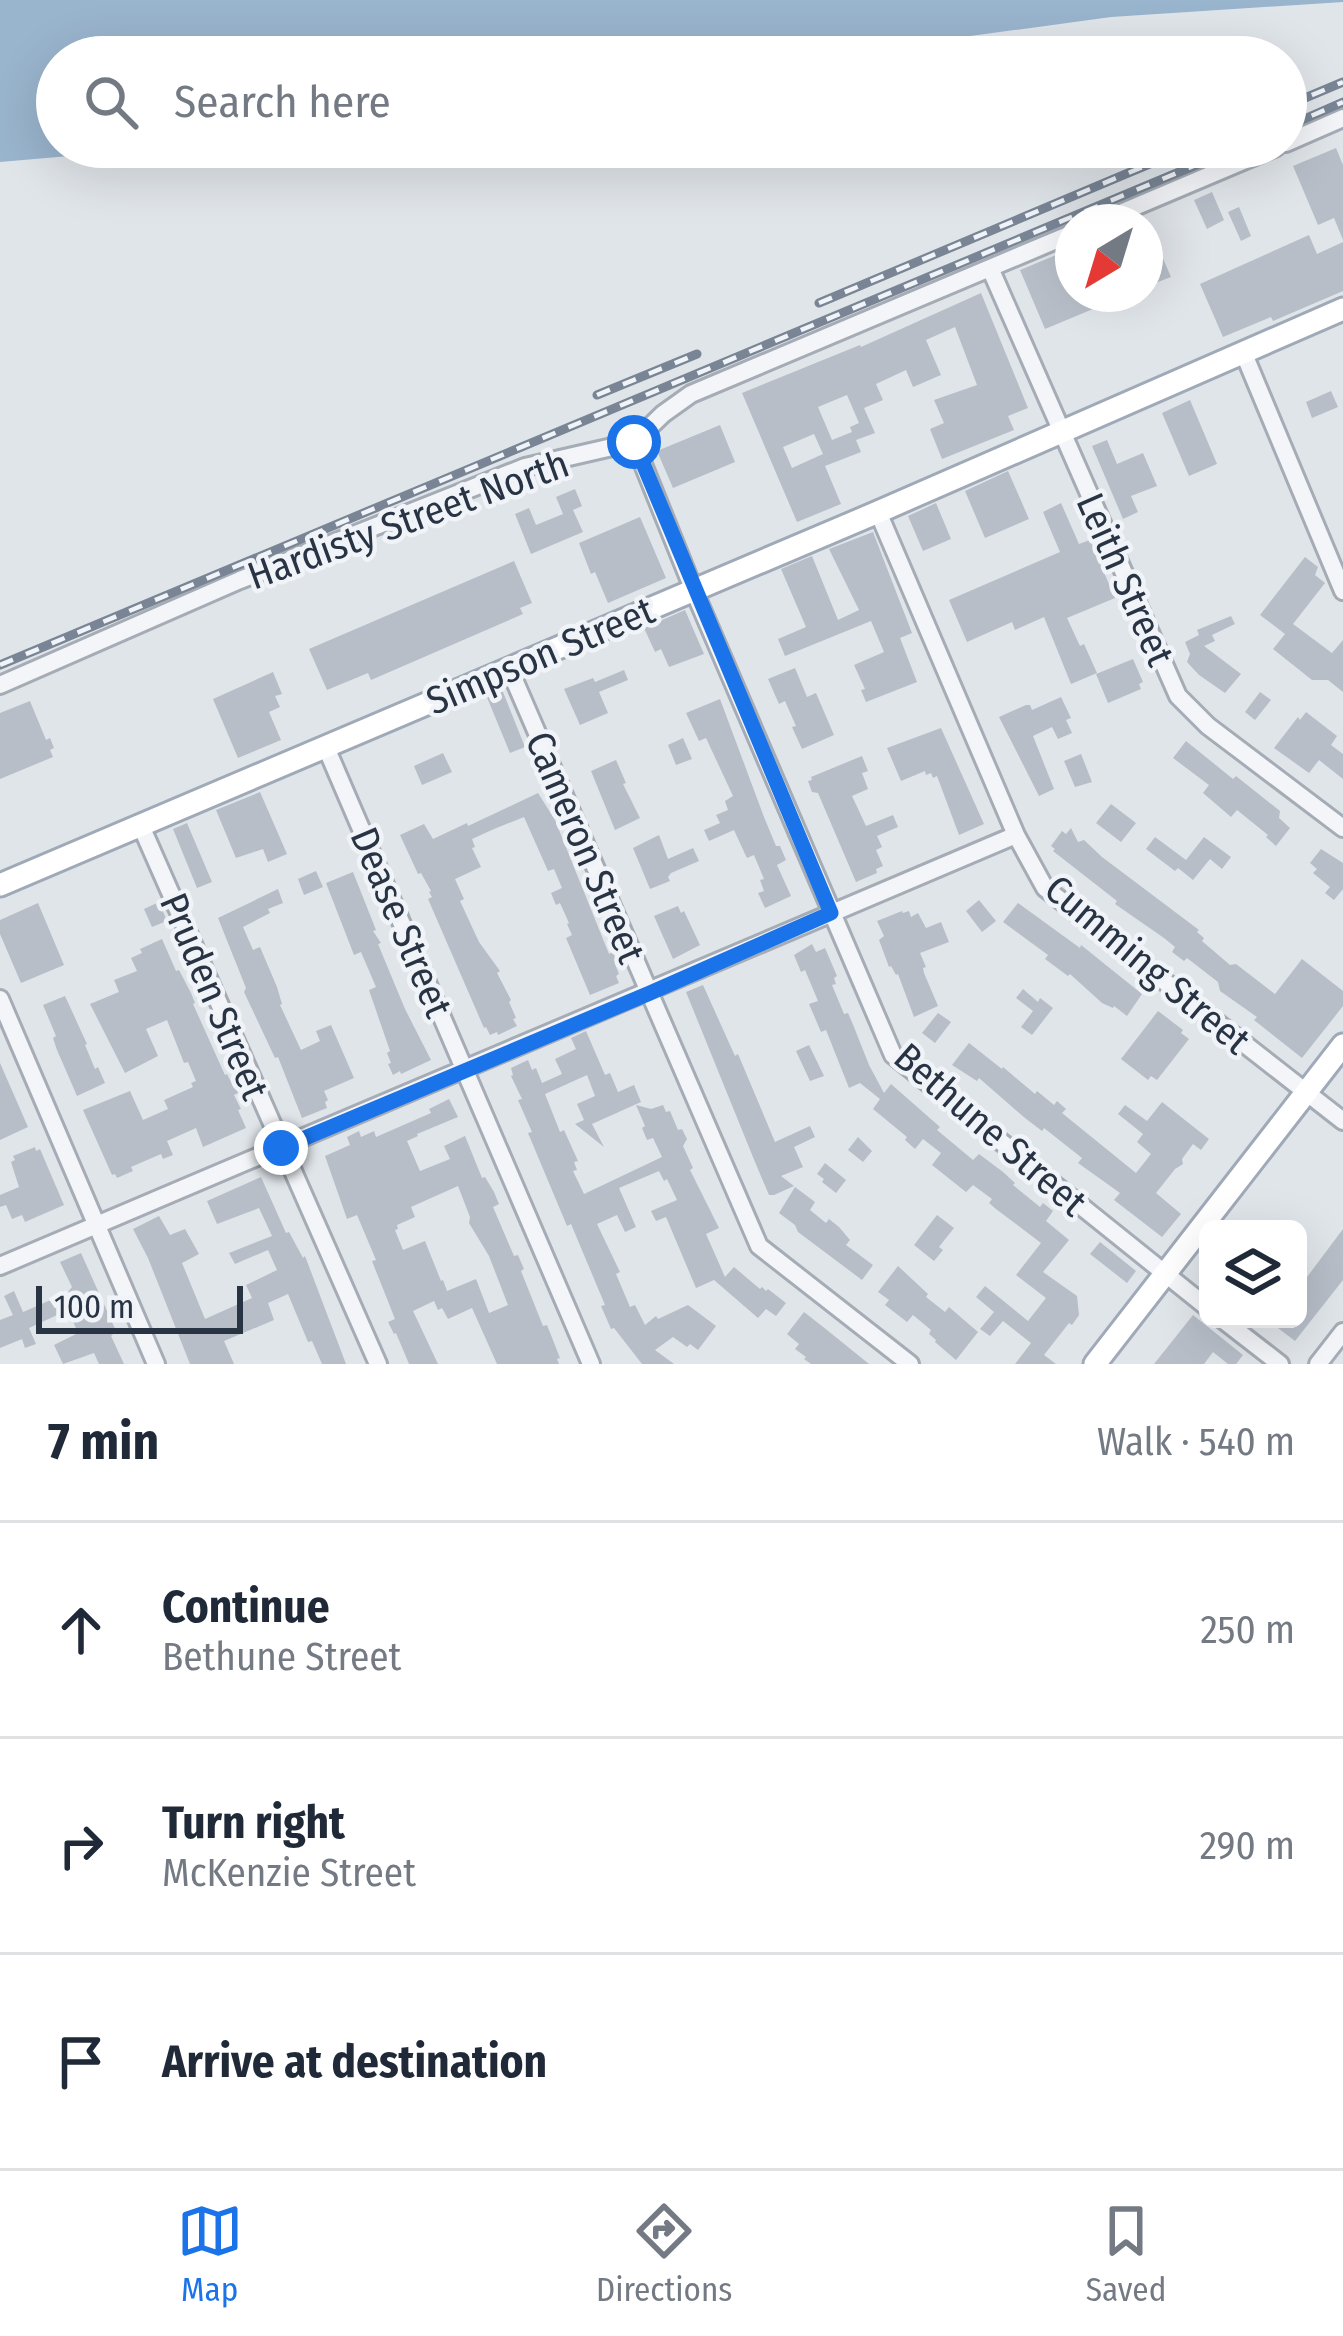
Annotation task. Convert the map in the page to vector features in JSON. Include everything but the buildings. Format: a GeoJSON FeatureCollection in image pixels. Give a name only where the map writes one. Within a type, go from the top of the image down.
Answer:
{"type":"FeatureCollection","features":[{"type":"Feature","properties":{"kind":"main road","name":"Simpson Street"},"geometry":{"type":"LineString","coordinates":[[0,885],[1343,309]]}},
{"type":"Feature","properties":{"kind":"main road"},"geometry":{"type":"LineString","coordinates":[[1095,1364],[1343,1045]]}},
{"type":"Feature","properties":{"kind":"street"},"geometry":{"type":"LineString","coordinates":[[1307,133],[1343,118]]}},
{"type":"Feature","properties":{"kind":"street"},"geometry":{"type":"LineString","coordinates":[[1141,204],[1226,168]]}},
{"type":"Feature","properties":{"kind":"street","name":"Hardisty Street North"},"geometry":{"type":"LineString","coordinates":[[0,685],[240,580],[525,467],[634,442],[691,394],[1055,241]]}},
{"type":"Feature","properties":{"kind":"street","name":"Leith Street"},"geometry":{"type":"LineString","coordinates":[[990,268],[1178,696],[1208,726],[1343,828]]}},
{"type":"Feature","properties":{"kind":"street"},"geometry":{"type":"LineString","coordinates":[[1244,354],[1343,591]]}},
{"type":"Feature","properties":{"kind":"street","name":"Bethune Street"},"geometry":{"type":"LineString","coordinates":[[634,442],[893,1055],[1199,1301]]}},
{"type":"Feature","properties":{"kind":"street","name":"Cumming Street"},"geometry":{"type":"LineString","coordinates":[[878,512],[1016,835],[1045,888],[1343,1121]]}},
{"type":"Feature","properties":{"kind":"street","name":"Cameron Street"},"geometry":{"type":"LineString","coordinates":[[509,668],[759,1246],[910,1364]]}},
{"type":"Feature","properties":{"kind":"street","name":"Dease Street"},"geometry":{"type":"LineString","coordinates":[[326,745],[591,1364]]}},
{"type":"Feature","properties":{"kind":"street","name":"Pruden Street"},"geometry":{"type":"LineString","coordinates":[[141,826],[378,1364]]}},
{"type":"Feature","properties":{"kind":"street"},"geometry":{"type":"LineString","coordinates":[[0,1266],[1016,835]]}},
{"type":"Feature","properties":{"kind":"street"},"geometry":{"type":"LineString","coordinates":[[0,999],[157,1364]]}},
{"type":"Feature","properties":{"kind":"street"},"geometry":{"type":"LineString","coordinates":[[1234,1328],[1280,1364]]}},
{"type":"Feature","properties":{"kind":"street"},"geometry":{"type":"LineString","coordinates":[[1318,1364],[1343,1332]]}},
{"type":"Feature","properties":{"kind":"water"},"geometry":{"type":"Polygon","coordinates":[[[0,0],[1343,0],[1111,17],[971,36],[36,36],[36,159],[0,162],[0,0]]]}},
{"type":"Feature","properties":{"kind":"railway"},"geometry":{"type":"LineString","coordinates":[[1307,97],[1343,82]]}},
{"type":"Feature","properties":{"kind":"railway"},"geometry":{"type":"LineString","coordinates":[[1307,118],[1343,102]]}},
{"type":"Feature","properties":{"kind":"railway"},"geometry":{"type":"LineString","coordinates":[[819,303],[1140,168]]}},
{"type":"Feature","properties":{"kind":"railway"},"geometry":{"type":"LineString","coordinates":[[0,665],[1189,168]]}},
{"type":"Feature","properties":{"kind":"railway"},"geometry":{"type":"LineString","coordinates":[[597,395],[697,354]]}},
{"type":"Feature","properties":{"kind":"route"},"geometry":{"type":"LineString","coordinates":[[281,1148],[831,913],[634,442]]}}]}
